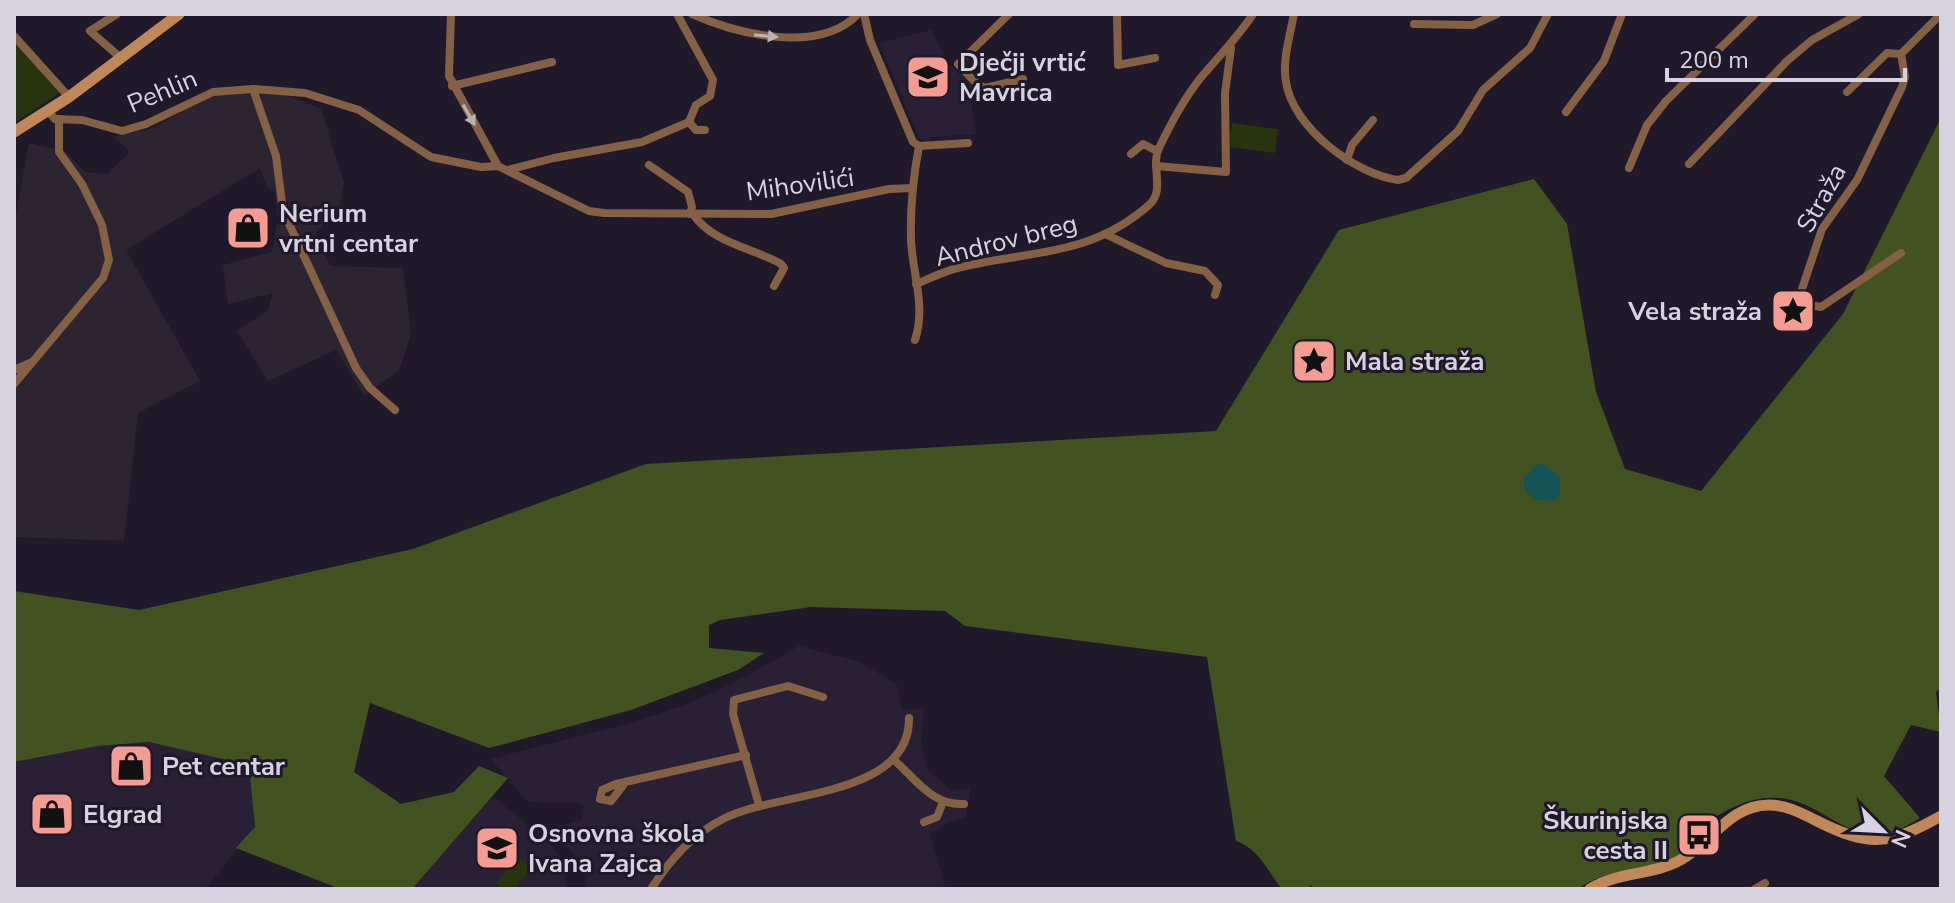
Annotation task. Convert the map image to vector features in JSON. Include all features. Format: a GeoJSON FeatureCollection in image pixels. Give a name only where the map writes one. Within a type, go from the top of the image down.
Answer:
{"type":"FeatureCollection","features":[{"type":"Feature","properties":{"kind":"street"},"geometry":{"type":"LineString","coordinates":[[117,14],[90,31],[121,58]]}},
{"type":"Feature","properties":{"kind":"street","name":"Pehlin"},"geometry":{"type":"LineString","coordinates":[[14,132],[69,97],[179,14]]}},
{"type":"Feature","properties":{"kind":"street"},"geometry":{"type":"LineString","coordinates":[[451,14],[448,62],[452,86],[498,166]]}},
{"type":"Feature","properties":{"kind":"street"},"geometry":{"type":"LineString","coordinates":[[507,171],[554,158],[642,142],[689,122],[696,105],[710,96],[713,80],[677,14]]}},
{"type":"Feature","properties":{"kind":"street"},"geometry":{"type":"LineString","coordinates":[[692,14],[711,23],[774,38],[838,31],[858,14]]}},
{"type":"Feature","properties":{"kind":"street"},"geometry":{"type":"LineString","coordinates":[[864,14],[913,142],[919,146],[968,143]]}},
{"type":"Feature","properties":{"kind":"street"},"geometry":{"type":"LineString","coordinates":[[867,28],[874,14]]}},
{"type":"Feature","properties":{"kind":"street"},"geometry":{"type":"LineString","coordinates":[[1009,14],[958,64],[985,88],[1023,79]]}},
{"type":"Feature","properties":{"kind":"street"},"geometry":{"type":"LineString","coordinates":[[1117,14],[1118,65],[1155,58]]}},
{"type":"Feature","properties":{"kind":"street","name":"Androv breg"},"geometry":{"type":"LineString","coordinates":[[916,284],[960,267],[1038,256],[1105,234],[1155,199],[1157,151],[1202,76],[1231,47],[1253,14]]}},
{"type":"Feature","properties":{"kind":"street"},"geometry":{"type":"LineString","coordinates":[[1294,14],[1285,72],[1289,95],[1327,146],[1347,160],[1390,179],[1406,178],[1458,131],[1483,90],[1530,48],[1548,14]]}},
{"type":"Feature","properties":{"kind":"street"},"geometry":{"type":"LineString","coordinates":[[1414,24],[1473,25],[1497,14]]}},
{"type":"Feature","properties":{"kind":"street"},"geometry":{"type":"LineString","coordinates":[[1566,112],[1604,61],[1622,14]]}},
{"type":"Feature","properties":{"kind":"street"},"geometry":{"type":"LineString","coordinates":[[1629,168],[1647,125],[1666,101],[1755,14]]}},
{"type":"Feature","properties":{"kind":"street"},"geometry":{"type":"LineString","coordinates":[[1689,164],[1787,61],[1812,40],[1859,14]]}},
{"type":"Feature","properties":{"kind":"street"},"geometry":{"type":"LineString","coordinates":[[1847,92],[1887,53],[1901,54],[1941,14]]}},
{"type":"Feature","properties":{"kind":"street"},"geometry":{"type":"LineString","coordinates":[[14,36],[69,97]]}},
{"type":"Feature","properties":{"kind":"street","name":"Androv breg"},"geometry":{"type":"LineString","coordinates":[[1156,166],[1226,172],[1225,93],[1231,47]]}},
{"type":"Feature","properties":{"kind":"street","name":"Straža"},"geometry":{"type":"LineString","coordinates":[[1901,54],[1905,77],[1902,87],[1857,180],[1822,229],[1800,295],[1810,305],[1821,307],[1901,253]]}},
{"type":"Feature","properties":{"kind":"street"},"geometry":{"type":"LineString","coordinates":[[452,86],[552,62]]}},
{"type":"Feature","properties":{"kind":"street"},"geometry":{"type":"LineString","coordinates":[[253,89],[276,156],[278,190],[290,229],[356,368],[370,388],[395,410]]}},
{"type":"Feature","properties":{"kind":"street","name":"Pehlin"},"geometry":{"type":"LineString","coordinates":[[47,110],[59,119],[82,120],[122,131],[146,124],[213,92],[253,89]]}},
{"type":"Feature","properties":{"kind":"street","name":"Mihovilići"},"geometry":{"type":"LineString","coordinates":[[253,89],[305,93],[335,100],[359,110],[431,157],[481,167],[498,166],[589,211],[771,214],[889,189],[913,188]]}},
{"type":"Feature","properties":{"kind":"street"},"geometry":{"type":"LineString","coordinates":[[14,384],[103,278],[109,260],[102,225],[82,184],[59,152],[59,119]]}},
{"type":"Feature","properties":{"kind":"street"},"geometry":{"type":"LineString","coordinates":[[1347,160],[1352,145],[1373,120]]}},
{"type":"Feature","properties":{"kind":"street"},"geometry":{"type":"LineString","coordinates":[[689,122],[696,130],[705,130]]}},
{"type":"Feature","properties":{"kind":"street"},"geometry":{"type":"LineString","coordinates":[[1131,154],[1143,144],[1157,151]]}},
{"type":"Feature","properties":{"kind":"street"},"geometry":{"type":"LineString","coordinates":[[915,340],[920,315],[911,240],[913,188],[919,146]]}},
{"type":"Feature","properties":{"kind":"street","name":"Mihovilići"},"geometry":{"type":"LineString","coordinates":[[649,165],[688,192],[691,214]]}},
{"type":"Feature","properties":{"kind":"street","name":"Mihovilići"},"geometry":{"type":"LineString","coordinates":[[691,214],[727,240],[781,264],[784,268],[774,286]]}},
{"type":"Feature","properties":{"kind":"street","name":"Androv breg"},"geometry":{"type":"LineString","coordinates":[[1105,234],[1166,263],[1205,271],[1218,285],[1215,295]]}},
{"type":"Feature","properties":{"kind":"street"},"geometry":{"type":"LineString","coordinates":[[14,370],[35,362]]}},
{"type":"Feature","properties":{"kind":"street"},"geometry":{"type":"LineString","coordinates":[[759,805],[733,714],[734,700],[788,686],[823,697]]}},
{"type":"Feature","properties":{"kind":"street"},"geometry":{"type":"LineString","coordinates":[[651,889],[675,855],[699,833],[723,818],[759,805],[862,780],[894,760],[907,740],[909,718]]}},
{"type":"Feature","properties":{"kind":"street"},"geometry":{"type":"LineString","coordinates":[[624,784],[746,755]]}},
{"type":"Feature","properties":{"kind":"street"},"geometry":{"type":"LineString","coordinates":[[894,760],[927,792],[943,802],[964,804]]}},
{"type":"Feature","properties":{"kind":"street"},"geometry":{"type":"LineString","coordinates":[[924,822],[937,817],[943,802]]}},
{"type":"Feature","properties":{"kind":"street"},"geometry":{"type":"LineString","coordinates":[[1590,889],[1612,878],[1670,866],[1688,855],[1730,818],[1758,806],[1786,807],[1850,837],[1869,841],[1902,837],[1941,816]]}},
{"type":"Feature","properties":{"kind":"street"},"geometry":{"type":"LineString","coordinates":[[1755,889],[1765,883]]}},
{"type":"Feature","properties":{"kind":"shaded area","name":"Dječji vrtić Mavrica"},"geometry":{"type":"Polygon","coordinates":[[[931,30],[950,65],[976,89],[969,92],[976,134],[931,137],[929,141],[919,138],[879,43],[931,30]]]}},
{"type":"Feature","properties":{"kind":"shaded area"},"geometry":{"type":"Polygon","coordinates":[[[14,40],[61,92],[14,123],[14,40]]]}},
{"type":"Feature","properties":{"kind":"shaded area"},"geometry":{"type":"Polygon","coordinates":[[[265,92],[292,97],[321,109],[344,183],[339,210],[316,232],[330,266],[403,268],[411,334],[399,371],[364,395],[336,350],[268,381],[237,331],[268,310],[273,293],[228,304],[223,265],[272,252],[278,218],[275,192],[267,187],[260,168],[126,250],[200,381],[138,413],[124,541],[14,537],[14,225],[29,143],[65,151],[85,172],[107,174],[130,152],[114,137],[153,128],[211,95],[265,92]]]}},
{"type":"Feature","properties":{"kind":"shaded area"},"geometry":{"type":"Polygon","coordinates":[[[1941,118],[1941,688],[1936,692],[1941,732],[1911,725],[1884,776],[1920,818],[1896,830],[1875,834],[1856,831],[1806,805],[1787,799],[1766,798],[1739,805],[1714,818],[1700,829],[1689,847],[1674,857],[1604,876],[1578,889],[1315,889],[1310,885],[1308,889],[1282,889],[1257,855],[1236,841],[1207,657],[965,626],[945,611],[811,607],[720,620],[709,625],[709,648],[764,653],[738,670],[631,710],[489,748],[370,703],[354,772],[401,804],[454,792],[479,766],[508,778],[412,889],[340,889],[236,848],[255,827],[249,765],[149,742],[98,746],[14,762],[14,591],[139,610],[413,549],[646,464],[1216,431],[1339,230],[1534,179],[1567,224],[1596,392],[1625,469],[1701,491],[1843,314],[1941,118]]]}},
{"type":"Feature","properties":{"kind":"shaded area"},"geometry":{"type":"Polygon","coordinates":[[[1232,123],[1278,129],[1275,153],[1229,147],[1232,123]]]}},
{"type":"Feature","properties":{"kind":"shaded area"},"geometry":{"type":"Polygon","coordinates":[[[1544,464],[1560,477],[1560,496],[1553,501],[1533,499],[1524,488],[1524,478],[1536,465],[1544,464]]]}},
{"type":"Feature","properties":{"kind":"shaded area"},"geometry":{"type":"Polygon","coordinates":[[[799,646],[857,661],[896,683],[902,710],[924,708],[921,745],[927,769],[951,790],[970,789],[966,817],[947,823],[930,834],[946,889],[590,889],[584,883],[590,864],[574,855],[550,829],[582,820],[584,806],[579,803],[527,802],[491,759],[683,706],[732,684],[799,646]]]}},
{"type":"Feature","properties":{"kind":"shaded area"},"geometry":{"type":"Polygon","coordinates":[[[149,742],[249,765],[255,828],[205,889],[14,889],[14,762],[98,746],[149,742]]]}},
{"type":"Feature","properties":{"kind":"shaded area","name":"Osnovna škola Ivana Zajca"},"geometry":{"type":"Polygon","coordinates":[[[485,797],[499,801],[548,842],[561,857],[568,888],[389,889],[485,797]]]}},
{"type":"Feature","properties":{"kind":"shaded area"},"geometry":{"type":"Polygon","coordinates":[[[518,856],[532,868],[515,889],[503,889],[496,883],[518,856]]]}},
{"type":"Feature","properties":{"kind":"place","name":"Dječji vrtić Mavrica"},"geometry":{"type":"Point","coordinates":[928,77]}},
{"type":"Feature","properties":{"kind":"place","name":"Nerium vrtni centar"},"geometry":{"type":"Point","coordinates":[248,228]}},
{"type":"Feature","properties":{"kind":"place","name":"Vela straža"},"geometry":{"type":"Point","coordinates":[1793,311]}},
{"type":"Feature","properties":{"kind":"place","name":"Mala straža"},"geometry":{"type":"Point","coordinates":[1314,361]}},
{"type":"Feature","properties":{"kind":"place","name":"Pet centar"},"geometry":{"type":"Point","coordinates":[131,766]}},
{"type":"Feature","properties":{"kind":"place","name":"Elgrad"},"geometry":{"type":"Point","coordinates":[52,814]}},
{"type":"Feature","properties":{"kind":"place","name":"Škurinjska cesta II"},"geometry":{"type":"Point","coordinates":[1699,835]}},
{"type":"Feature","properties":{"kind":"place","name":"Osnovna škola Ivana Zajca"},"geometry":{"type":"Point","coordinates":[497,848]}}]}
